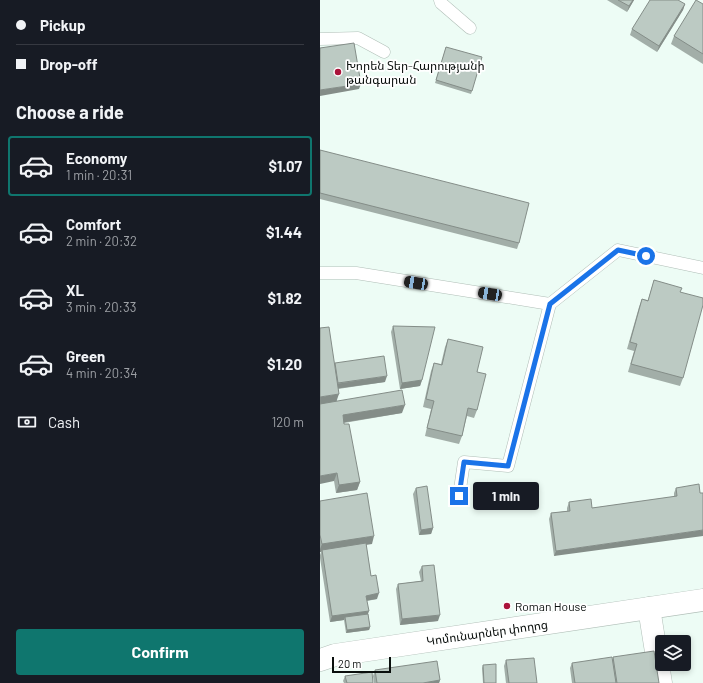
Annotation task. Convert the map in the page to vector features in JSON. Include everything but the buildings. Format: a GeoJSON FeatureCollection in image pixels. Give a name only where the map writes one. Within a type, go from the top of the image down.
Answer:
{"type":"FeatureCollection","features":[{"type":"Feature","properties":{"kind":"street","name":"Կոմունարներ փողոց"},"geometry":{"type":"LineString","coordinates":[[320,660],[335,654],[703,600]]}},
{"type":"Feature","properties":{"kind":"street"},"geometry":{"type":"LineString","coordinates":[[650,608],[661,683]]}},
{"type":"Feature","properties":{"kind":"lane"},"geometry":{"type":"LineString","coordinates":[[440,0],[441,4],[470,28]]}},
{"type":"Feature","properties":{"kind":"lane"},"geometry":{"type":"LineString","coordinates":[[320,39],[358,38],[384,52]]}},
{"type":"Feature","properties":{"kind":"lane"},"geometry":{"type":"LineString","coordinates":[[459,496],[464,462],[508,466],[550,304],[618,250],[703,268]]}},
{"type":"Feature","properties":{"kind":"lane"},"geometry":{"type":"LineString","coordinates":[[320,273],[356,273],[550,304]]}},
{"type":"Feature","properties":{"kind":"place","name":"Խորեն Տեր-Հարությանի թանգարան"},"geometry":{"type":"Point","coordinates":[338,72]}},
{"type":"Feature","properties":{"kind":"place","name":"Roman House"},"geometry":{"type":"Point","coordinates":[507,606]}},
{"type":"Feature","properties":{"kind":"route"},"geometry":{"type":"LineString","coordinates":[[459,496],[464,462],[508,466],[550,304],[618,250],[646,256]]}}]}
